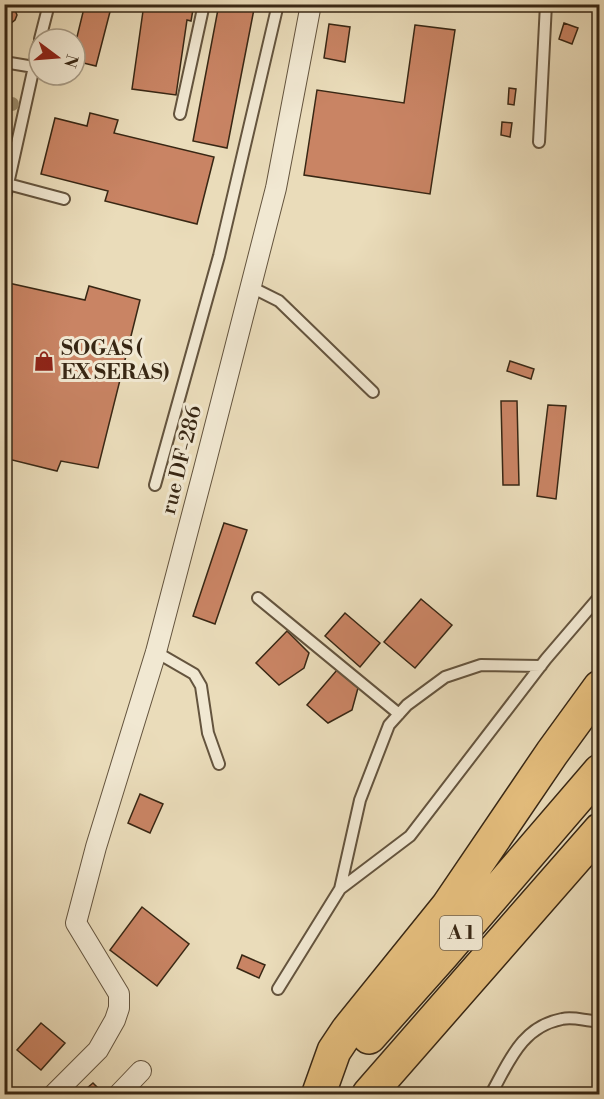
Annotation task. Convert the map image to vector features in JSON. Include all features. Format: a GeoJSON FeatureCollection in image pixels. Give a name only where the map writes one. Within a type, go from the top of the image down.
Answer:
{"type":"FeatureCollection","features":[{"type":"Feature","properties":{"kind":"highway"},"geometry":{"type":"LineString","coordinates":[[319,1094],[334,1051],[348,1030],[448,906],[552,753],[600,687]]}},
{"type":"Feature","properties":{"kind":"highway","name":"A 1"},"geometry":{"type":"LineString","coordinates":[[319,1094],[600,771]]}},
{"type":"Feature","properties":{"kind":"highway","name":"A 1"},"geometry":{"type":"LineString","coordinates":[[369,1095],[587,854],[600,830]]}},
{"type":"Feature","properties":{"kind":"street","name":"rue DF-286"},"geometry":{"type":"LineString","coordinates":[[54,1095],[98,1050],[119,1008],[118,994],[76,922],[96,847],[156,652],[251,287],[276,188],[311,4]]}},
{"type":"Feature","properties":{"kind":"street"},"geometry":{"type":"LineString","coordinates":[[119,1095],[141,1071]]}},
{"type":"Feature","properties":{"kind":"lane"},"geometry":{"type":"LineString","coordinates":[[43,27],[49,4]]}},
{"type":"Feature","properties":{"kind":"lane"},"geometry":{"type":"LineString","coordinates":[[180,114],[204,4]]}},
{"type":"Feature","properties":{"kind":"lane"},"geometry":{"type":"LineString","coordinates":[[155,485],[219,256],[278,4]]}},
{"type":"Feature","properties":{"kind":"lane"},"geometry":{"type":"LineString","coordinates":[[539,142],[546,4]]}},
{"type":"Feature","properties":{"kind":"lane"},"geometry":{"type":"LineString","coordinates":[[4,62],[27,66]]}},
{"type":"Feature","properties":{"kind":"lane"},"geometry":{"type":"LineString","coordinates":[[4,202],[29,87]]}},
{"type":"Feature","properties":{"kind":"lane"},"geometry":{"type":"LineString","coordinates":[[7,183],[64,199]]}},
{"type":"Feature","properties":{"kind":"lane"},"geometry":{"type":"LineString","coordinates":[[251,287],[279,301],[373,392]]}},
{"type":"Feature","properties":{"kind":"lane"},"geometry":{"type":"LineString","coordinates":[[340,889],[410,836],[541,666],[600,596]]}},
{"type":"Feature","properties":{"kind":"lane"},"geometry":{"type":"LineString","coordinates":[[258,598],[399,714]]}},
{"type":"Feature","properties":{"kind":"lane"},"geometry":{"type":"LineString","coordinates":[[156,652],[194,674],[201,686],[208,733],[219,764]]}},
{"type":"Feature","properties":{"kind":"lane"},"geometry":{"type":"LineString","coordinates":[[278,989],[340,889],[360,800],[389,725],[407,705],[445,677],[481,665],[541,666]]}},
{"type":"Feature","properties":{"kind":"lane"},"geometry":{"type":"LineString","coordinates":[[491,1095],[518,1045],[540,1025],[564,1018],[600,1021]]}},
{"type":"Feature","properties":{"kind":"building"},"geometry":{"type":"Polygon","coordinates":[[[4,4],[13,5],[17,15],[15,20],[6,27],[4,26],[4,4]]]}},
{"type":"Feature","properties":{"kind":"building"},"geometry":{"type":"Polygon","coordinates":[[[85,4],[112,4],[96,66],[87,64],[87,27],[79,27],[85,4]]]}},
{"type":"Feature","properties":{"kind":"building"},"geometry":{"type":"Polygon","coordinates":[[[144,4],[194,4],[191,21],[187,20],[176,95],[132,89],[144,4]]]}},
{"type":"Feature","properties":{"kind":"building"},"geometry":{"type":"Polygon","coordinates":[[[219,4],[255,4],[227,148],[193,141],[219,4]]]}},
{"type":"Feature","properties":{"kind":"building"},"geometry":{"type":"Polygon","coordinates":[[[564,23],[578,28],[572,44],[559,39],[564,23]]]}},
{"type":"Feature","properties":{"kind":"building"},"geometry":{"type":"Polygon","coordinates":[[[329,24],[350,27],[345,62],[324,58],[329,24]]]}},
{"type":"Feature","properties":{"kind":"building"},"geometry":{"type":"Polygon","coordinates":[[[415,25],[455,30],[430,194],[304,175],[317,90],[404,103],[415,25]]]}},
{"type":"Feature","properties":{"kind":"building"},"geometry":{"type":"Polygon","coordinates":[[[509,88],[516,89],[514,105],[508,104],[509,88]]]}},
{"type":"Feature","properties":{"kind":"building"},"geometry":{"type":"Polygon","coordinates":[[[90,113],[118,120],[114,133],[214,157],[197,224],[105,201],[108,191],[41,174],[55,118],[87,126],[90,113]]]}},
{"type":"Feature","properties":{"kind":"building"},"geometry":{"type":"Polygon","coordinates":[[[502,122],[512,123],[510,137],[501,135],[502,122]]]}},
{"type":"Feature","properties":{"kind":"building"},"geometry":{"type":"Polygon","coordinates":[[[4,282],[85,300],[89,286],[140,300],[98,468],[61,461],[57,471],[4,458],[4,282]]]}},
{"type":"Feature","properties":{"kind":"building"},"geometry":{"type":"Polygon","coordinates":[[[510,361],[534,369],[531,379],[507,371],[510,361]]]}},
{"type":"Feature","properties":{"kind":"building"},"geometry":{"type":"Polygon","coordinates":[[[501,401],[517,401],[519,485],[503,485],[501,401]]]}},
{"type":"Feature","properties":{"kind":"building"},"geometry":{"type":"Polygon","coordinates":[[[548,405],[566,406],[556,499],[537,496],[548,405]]]}},
{"type":"Feature","properties":{"kind":"building"},"geometry":{"type":"Polygon","coordinates":[[[224,523],[247,530],[215,624],[193,616],[224,523]]]}},
{"type":"Feature","properties":{"kind":"building"},"geometry":{"type":"Polygon","coordinates":[[[421,599],[452,625],[415,668],[384,642],[421,599]]]}},
{"type":"Feature","properties":{"kind":"building"},"geometry":{"type":"Polygon","coordinates":[[[345,613],[380,643],[360,667],[325,636],[345,613]]]}},
{"type":"Feature","properties":{"kind":"building"},"geometry":{"type":"Polygon","coordinates":[[[287,631],[309,653],[304,668],[279,685],[256,663],[287,631]]]}},
{"type":"Feature","properties":{"kind":"building"},"geometry":{"type":"Polygon","coordinates":[[[337,670],[358,688],[352,710],[328,723],[307,705],[337,670]]]}},
{"type":"Feature","properties":{"kind":"building"},"geometry":{"type":"Polygon","coordinates":[[[140,794],[163,804],[150,833],[128,823],[140,794]]]}},
{"type":"Feature","properties":{"kind":"building"},"geometry":{"type":"Polygon","coordinates":[[[142,907],[189,944],[157,986],[110,950],[142,907]]]}},
{"type":"Feature","properties":{"kind":"building"},"geometry":{"type":"Polygon","coordinates":[[[242,955],[265,965],[259,978],[237,968],[242,955]]]}},
{"type":"Feature","properties":{"kind":"building"},"geometry":{"type":"Polygon","coordinates":[[[41,1023],[65,1043],[41,1070],[17,1050],[41,1023]]]}},
{"type":"Feature","properties":{"kind":"building"},"geometry":{"type":"Polygon","coordinates":[[[93,1083],[104,1094],[91,1094],[86,1089],[93,1083]]]}},
{"type":"Feature","properties":{"kind":"place","name":"SOGAS ( EX SERAS)"},"geometry":{"type":"Point","coordinates":[44,361]}}]}
